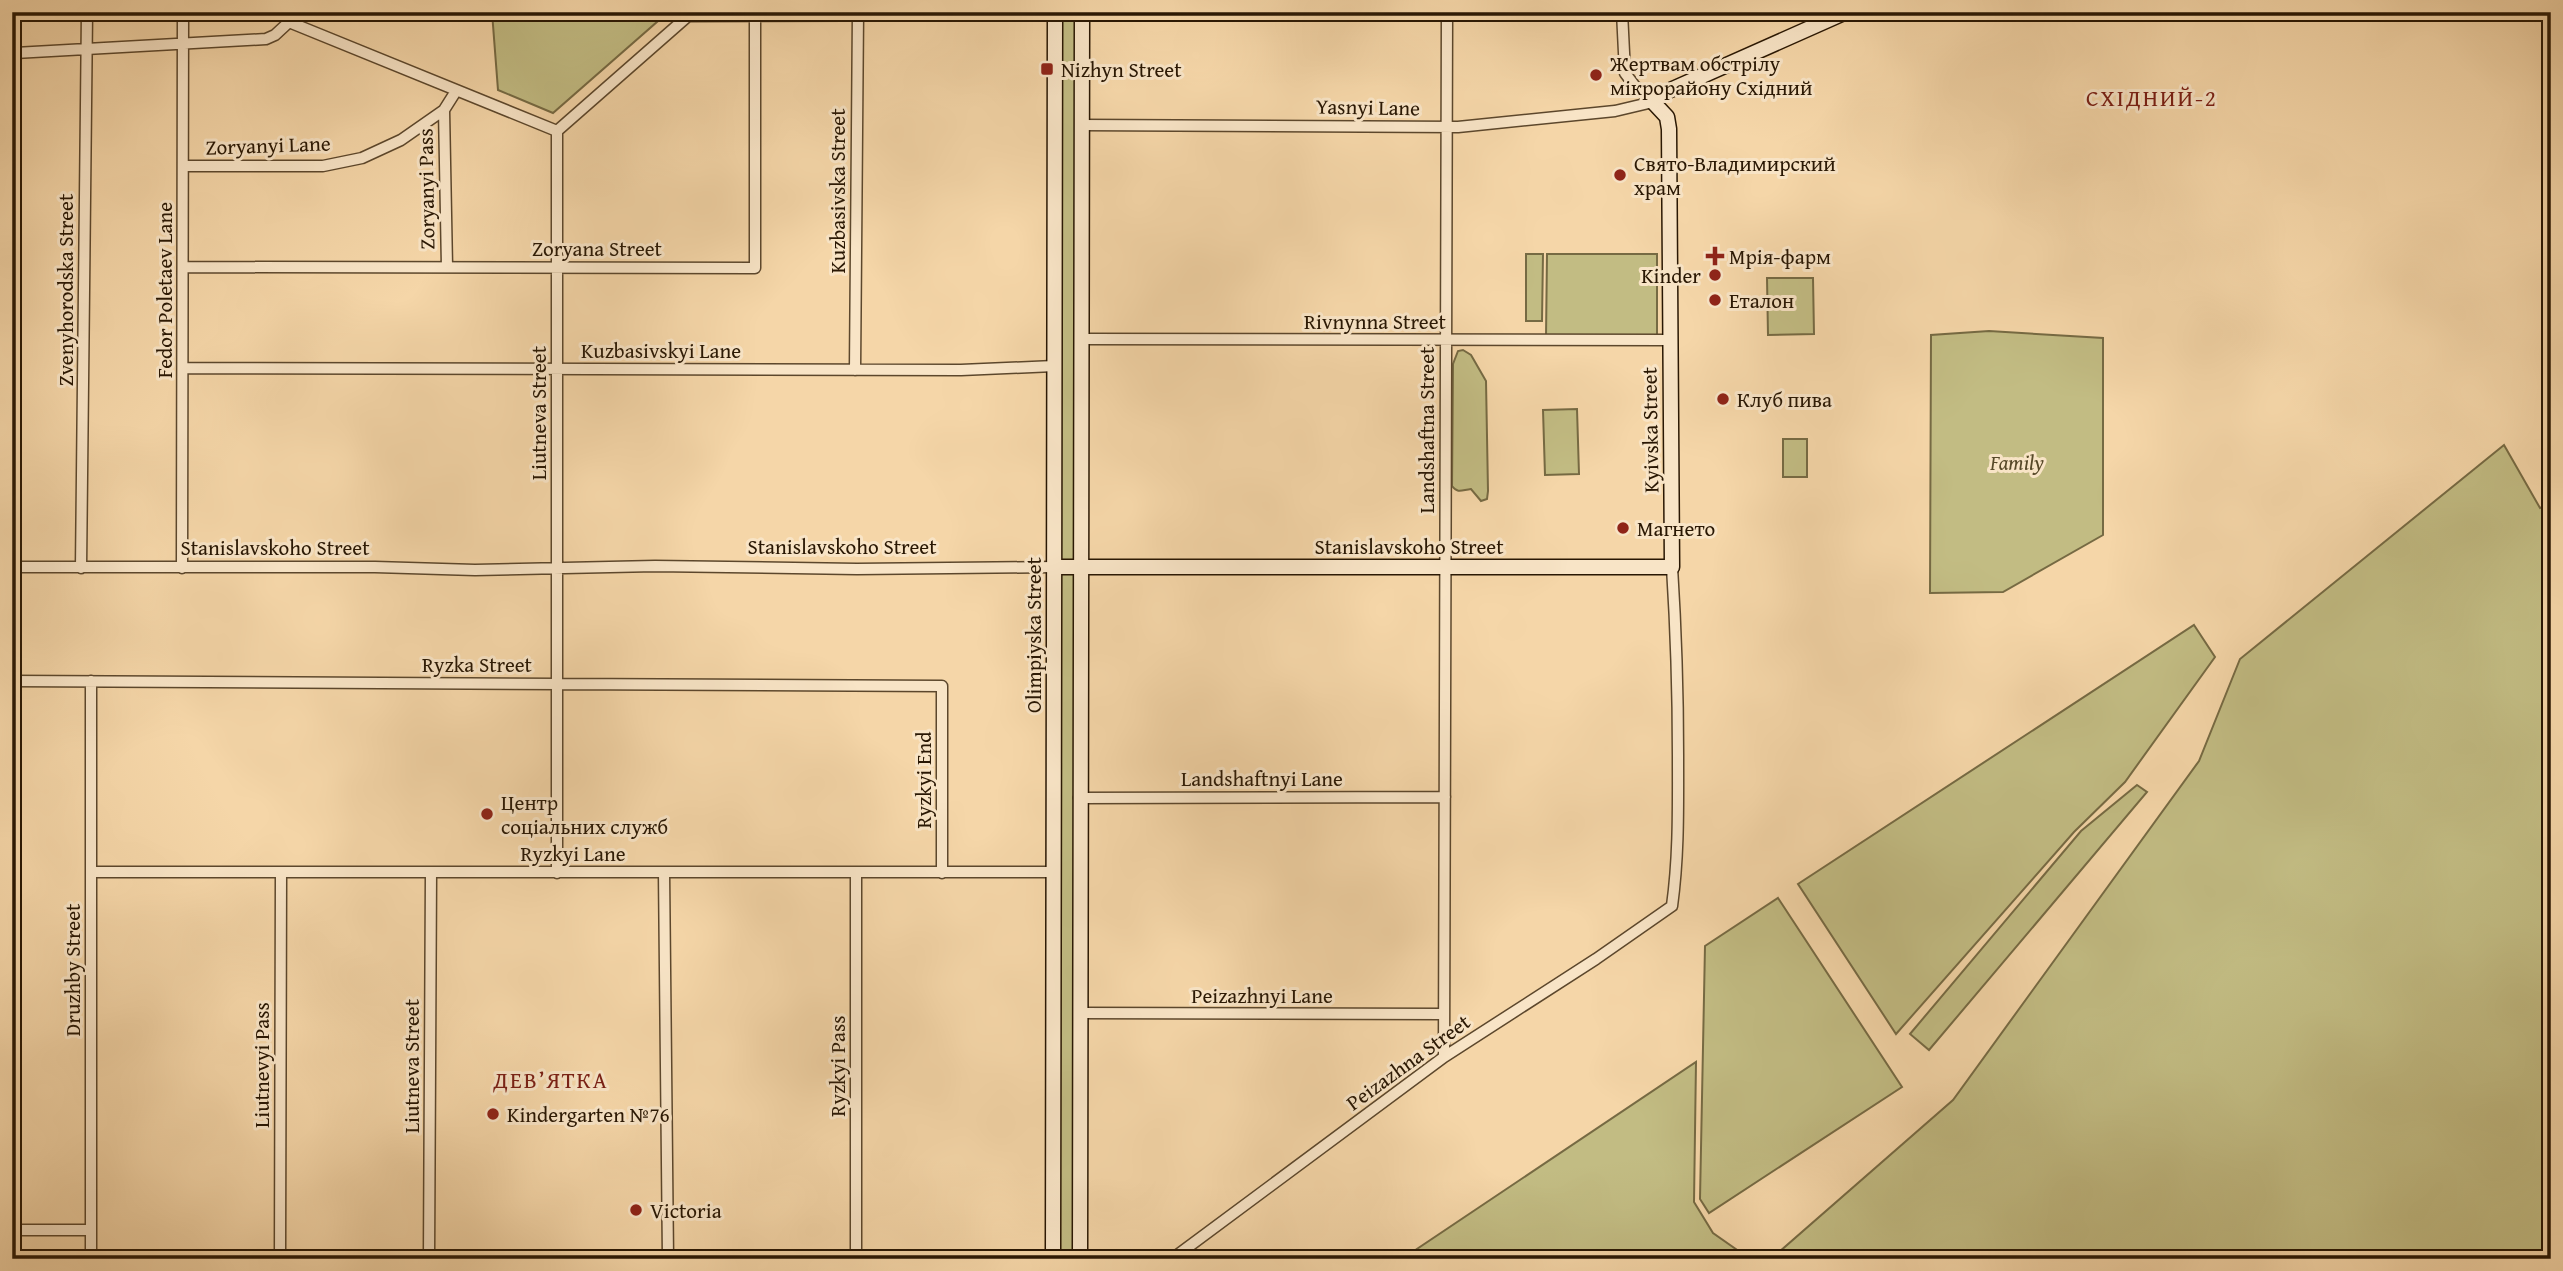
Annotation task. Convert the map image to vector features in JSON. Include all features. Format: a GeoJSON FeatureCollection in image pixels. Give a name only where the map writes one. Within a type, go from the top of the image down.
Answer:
{"type":"FeatureCollection","features":[{"type":"Feature","properties":{"kind":"main road"},"geometry":{"type":"LineString","coordinates":[[1653,102],[1667,92],[1846,12]]}},
{"type":"Feature","properties":{"kind":"main road"},"geometry":{"type":"LineString","coordinates":[[1055,14],[1082,14],[1080,1259]]}},
{"type":"Feature","properties":{"kind":"main road","name":"Olimpiyska Street"},"geometry":{"type":"LineString","coordinates":[[1053,1259],[1055,14]]}},
{"type":"Feature","properties":{"kind":"main road","name":"Kyivska Street"},"geometry":{"type":"LineString","coordinates":[[1653,102],[1667,117],[1668,122],[1672,567]]}},
{"type":"Feature","properties":{"kind":"main road","name":"Stanislavskoho Street"},"geometry":{"type":"LineString","coordinates":[[1054,567],[1672,567]]}},
{"type":"Feature","properties":{"kind":"street","name":"Zvenyhorodska Street"},"geometry":{"type":"LineString","coordinates":[[81,568],[87,12]]}},
{"type":"Feature","properties":{"kind":"street","name":"Fedor Poletaev Lane"},"geometry":{"type":"LineString","coordinates":[[182,568],[183,12]]}},
{"type":"Feature","properties":{"kind":"street","name":"Landshaftna Street"},"geometry":{"type":"LineString","coordinates":[[1444,1057],[1447,12]]}},
{"type":"Feature","properties":{"kind":"street","name":"Kyivska Street"},"geometry":{"type":"LineString","coordinates":[[1622,12],[1625,72],[1628,79],[1653,102]]}},
{"type":"Feature","properties":{"kind":"street"},"geometry":{"type":"LineString","coordinates":[[15,52],[271,38],[289,17],[456,91],[556,131],[687,14],[1055,14]]}},
{"type":"Feature","properties":{"kind":"street","name":"Zoryana Street"},"geometry":{"type":"LineString","coordinates":[[183,267],[755,268],[755,14]]}},
{"type":"Feature","properties":{"kind":"street","name":"Kuzbasivska Street"},"geometry":{"type":"LineString","coordinates":[[855,370],[858,14]]}},
{"type":"Feature","properties":{"kind":"street","name":"Zoryanyi Lane"},"geometry":{"type":"LineString","coordinates":[[183,166],[324,166],[362,158],[401,140],[444,110],[456,91]]}},
{"type":"Feature","properties":{"kind":"street","name":"Yasnyi Lane"},"geometry":{"type":"LineString","coordinates":[[1081,125],[1446,127],[1504,124],[1615,111],[1653,102]]}},
{"type":"Feature","properties":{"kind":"street","name":"Zoryanyi Pass"},"geometry":{"type":"LineString","coordinates":[[444,110],[447,267]]}},
{"type":"Feature","properties":{"kind":"street","name":"Liutneva Street"},"geometry":{"type":"LineString","coordinates":[[556,131],[558,873]]}},
{"type":"Feature","properties":{"kind":"street","name":"Rivnynna Street"},"geometry":{"type":"LineString","coordinates":[[1080,339],[1670,340]]}},
{"type":"Feature","properties":{"kind":"street","name":"Kuzbasivskyi Lane"},"geometry":{"type":"LineString","coordinates":[[183,368],[961,370],[1055,366]]}},
{"type":"Feature","properties":{"kind":"street","name":"Stanislavskoho Street"},"geometry":{"type":"LineString","coordinates":[[12,568],[1054,567]]}},
{"type":"Feature","properties":{"kind":"street","name":"Kyivska Street"},"geometry":{"type":"LineString","coordinates":[[1672,567],[1677,656],[1678,861],[1672,906]]}},
{"type":"Feature","properties":{"kind":"street","name":"Ryzka Street"},"geometry":{"type":"LineString","coordinates":[[12,681],[942,687]]}},
{"type":"Feature","properties":{"kind":"street","name":"Druzhby Street"},"geometry":{"type":"LineString","coordinates":[[91,681],[91,1259]]}},
{"type":"Feature","properties":{"kind":"street","name":"Ryzkyi End"},"geometry":{"type":"LineString","coordinates":[[942,687],[942,873]]}},
{"type":"Feature","properties":{"kind":"street","name":"Landshaftnyi Lane"},"geometry":{"type":"LineString","coordinates":[[1079,798],[1445,797]]}},
{"type":"Feature","properties":{"kind":"street","name":"Ryzkyi Lane"},"geometry":{"type":"LineString","coordinates":[[91,872],[1055,872]]}},
{"type":"Feature","properties":{"kind":"street","name":"Liutnevyi Pass"},"geometry":{"type":"LineString","coordinates":[[281,872],[281,1259]]}},
{"type":"Feature","properties":{"kind":"street","name":"Liutneva Street"},"geometry":{"type":"LineString","coordinates":[[429,1259],[431,872]]}},
{"type":"Feature","properties":{"kind":"street"},"geometry":{"type":"LineString","coordinates":[[664,873],[668,1259]]}},
{"type":"Feature","properties":{"kind":"street","name":"Ryzkyi Pass"},"geometry":{"type":"LineString","coordinates":[[856,873],[856,1259]]}},
{"type":"Feature","properties":{"kind":"street","name":"Peizazhna Street"},"geometry":{"type":"LineString","coordinates":[[1172,1259],[1444,1057],[1596,959],[1672,906]]}},
{"type":"Feature","properties":{"kind":"street","name":"Peizazhnyi Lane"},"geometry":{"type":"LineString","coordinates":[[1080,1013],[1444,1014]]}},
{"type":"Feature","properties":{"kind":"street"},"geometry":{"type":"LineString","coordinates":[[12,1230],[90,1230]]}},
{"type":"Feature","properties":{"kind":"green space"},"geometry":{"type":"Polygon","coordinates":[[[492,12],[663,13],[658,21],[553,113],[498,90],[492,12]]]}},
{"type":"Feature","properties":{"kind":"green space"},"geometry":{"type":"Polygon","coordinates":[[[1055,12],[1082,12],[1079,1259],[1053,1259],[1055,12]]]}},
{"type":"Feature","properties":{"kind":"green space"},"geometry":{"type":"Polygon","coordinates":[[[1526,254],[1543,254],[1542,321],[1526,321],[1526,254]]]}},
{"type":"Feature","properties":{"kind":"green space"},"geometry":{"type":"Polygon","coordinates":[[[1547,254],[1657,254],[1657,338],[1546,337],[1547,254]]]}},
{"type":"Feature","properties":{"kind":"green space"},"geometry":{"type":"Polygon","coordinates":[[[1767,278],[1813,278],[1814,334],[1768,335],[1767,278]]]}},
{"type":"Feature","properties":{"kind":"green space","name":"Family"},"geometry":{"type":"Polygon","coordinates":[[[1989,331],[2103,338],[2103,535],[2003,592],[1930,593],[1931,335],[1989,331]]]}},
{"type":"Feature","properties":{"kind":"green space"},"geometry":{"type":"Polygon","coordinates":[[[1463,350],[1471,355],[1486,381],[1488,491],[1487,499],[1481,501],[1471,489],[1458,491],[1452,486],[1453,364],[1458,351],[1463,350]]]}},
{"type":"Feature","properties":{"kind":"green space"},"geometry":{"type":"Polygon","coordinates":[[[1577,409],[1579,474],[1545,475],[1543,410],[1577,409]]]}},
{"type":"Feature","properties":{"kind":"green space"},"geometry":{"type":"Polygon","coordinates":[[[1783,439],[1807,439],[1807,477],[1783,477],[1783,439]]]}},
{"type":"Feature","properties":{"kind":"green space"},"geometry":{"type":"Polygon","coordinates":[[[2504,445],[2540,508],[2551,503],[2551,1259],[1771,1259],[1953,1100],[2199,761],[2240,659],[2504,445]]]}},
{"type":"Feature","properties":{"kind":"green space"},"geometry":{"type":"Polygon","coordinates":[[[2194,625],[2215,657],[2125,782],[2074,832],[1896,1034],[1798,884],[2194,625]]]}},
{"type":"Feature","properties":{"kind":"green space"},"geometry":{"type":"Polygon","coordinates":[[[2137,785],[2147,792],[1929,1050],[1910,1034],[2081,831],[2137,785]]]}},
{"type":"Feature","properties":{"kind":"green space"},"geometry":{"type":"Polygon","coordinates":[[[1778,898],[1902,1087],[1709,1213],[1700,1199],[1705,946],[1778,898]]]}},
{"type":"Feature","properties":{"kind":"green space"},"geometry":{"type":"Polygon","coordinates":[[[1696,1062],[1694,1202],[1713,1233],[1750,1259],[1402,1259],[1696,1062]]]}},
{"type":"Feature","properties":{"kind":"place","name":"Nizhyn Street"},"geometry":{"type":"Point","coordinates":[1047,69]}},
{"type":"Feature","properties":{"kind":"place","name":"Жертвам обстрілу мікрорайону Східний"},"geometry":{"type":"Point","coordinates":[1596,75]}},
{"type":"Feature","properties":{"kind":"place","name":"Свято-Владимирский храм"},"geometry":{"type":"Point","coordinates":[1620,175]}},
{"type":"Feature","properties":{"kind":"place","name":"Мрія-фарм"},"geometry":{"type":"Point","coordinates":[1715,256]}},
{"type":"Feature","properties":{"kind":"place","name":"Kinder"},"geometry":{"type":"Point","coordinates":[1715,275]}},
{"type":"Feature","properties":{"kind":"place","name":"Еталон"},"geometry":{"type":"Point","coordinates":[1715,300]}},
{"type":"Feature","properties":{"kind":"place","name":"Клуб пива"},"geometry":{"type":"Point","coordinates":[1723,399]}},
{"type":"Feature","properties":{"kind":"place","name":"Магнето"},"geometry":{"type":"Point","coordinates":[1623,528]}},
{"type":"Feature","properties":{"kind":"place","name":"Центр соціальних служб"},"geometry":{"type":"Point","coordinates":[487,814]}},
{"type":"Feature","properties":{"kind":"place","name":"Kindergarten №76"},"geometry":{"type":"Point","coordinates":[493,1114]}},
{"type":"Feature","properties":{"kind":"place","name":"Victoria"},"geometry":{"type":"Point","coordinates":[636,1210]}},
{"type":"Feature","properties":{"kind":"district","name":"СХІДНИЙ-2"},"geometry":{"type":"Point","coordinates":[2152,97]}},
{"type":"Feature","properties":{"kind":"district","name":"ДЕВ’ЯТКА"},"geometry":{"type":"Point","coordinates":[551,1079]}}]}
